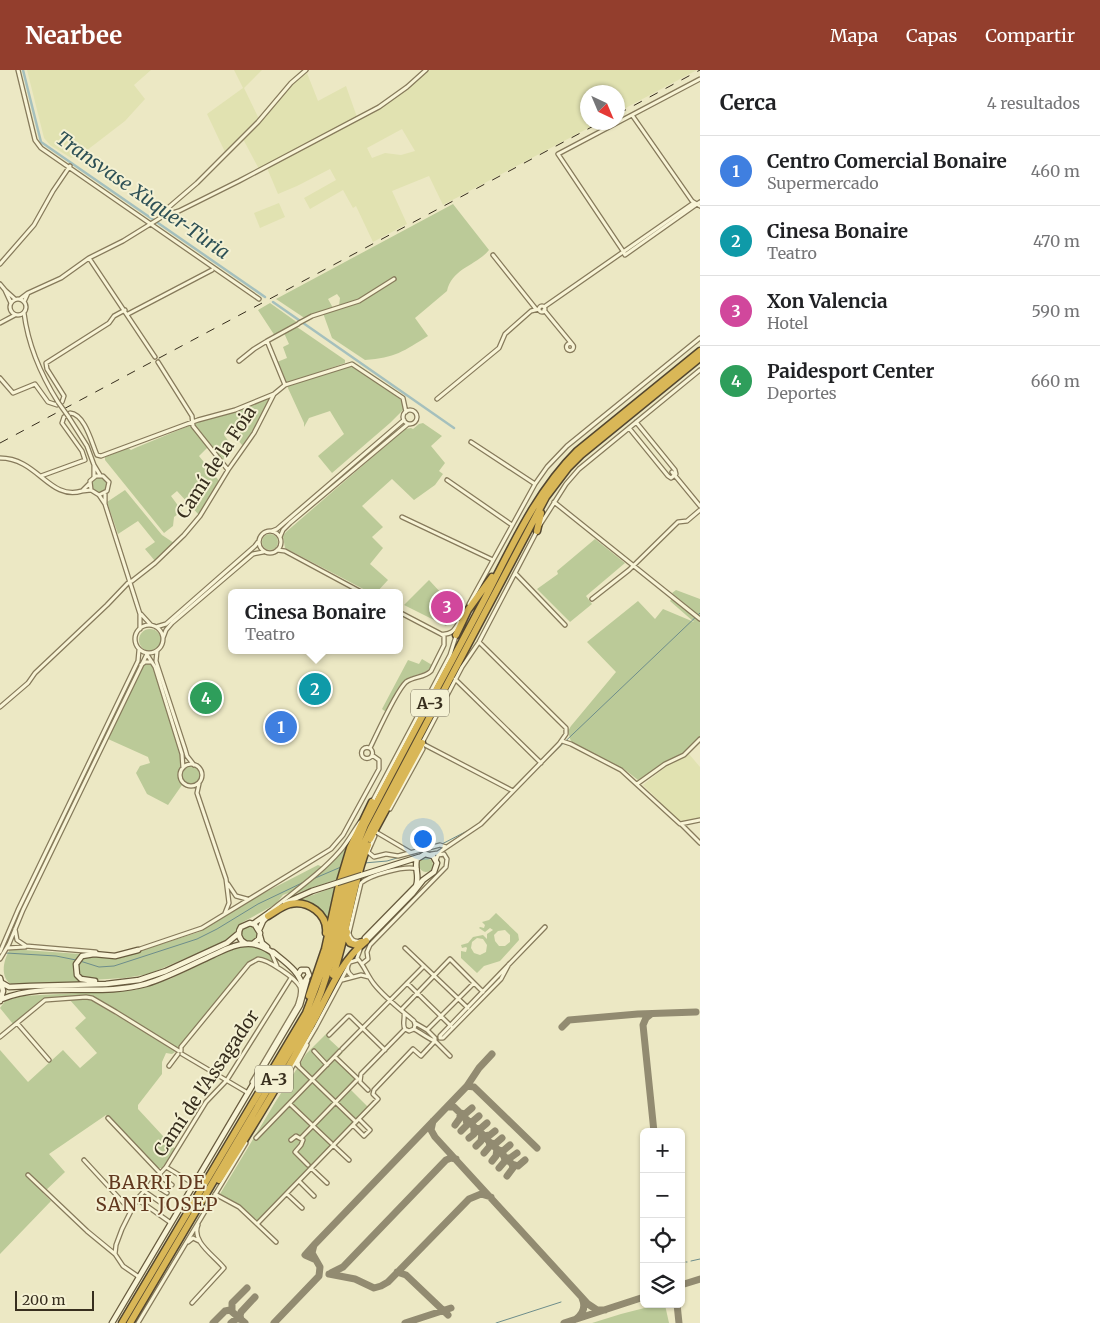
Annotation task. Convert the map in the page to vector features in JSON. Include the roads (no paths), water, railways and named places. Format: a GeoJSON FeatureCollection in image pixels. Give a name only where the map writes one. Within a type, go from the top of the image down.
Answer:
{"type":"FeatureCollection","features":[{"type":"Feature","properties":{"kind":"highway","name":"A-3"},"geometry":{"type":"LineString","coordinates":[[360,851],[365,825],[541,494],[563,465],[577,451],[700,351]]}},
{"type":"Feature","properties":{"kind":"highway","name":"A-3"},"geometry":{"type":"LineString","coordinates":[[122,1323],[306,1013],[329,952],[346,883],[360,851],[420,742],[546,497],[581,455],[700,358]]}},
{"type":"Feature","properties":{"kind":"highway"},"geometry":{"type":"LineString","coordinates":[[537,531],[540,515],[556,483]]}},
{"type":"Feature","properties":{"kind":"highway"},"geometry":{"type":"LineString","coordinates":[[456,636],[468,610],[506,558]]}},
{"type":"Feature","properties":{"kind":"highway"},"geometry":{"type":"LineString","coordinates":[[360,851],[370,839],[411,756],[420,742]]}},
{"type":"Feature","properties":{"kind":"highway"},"geometry":{"type":"LineString","coordinates":[[271,1073],[301,1014],[346,883],[360,851],[372,802]]}},
{"type":"Feature","properties":{"kind":"highway","name":"A-3"},"geometry":{"type":"LineString","coordinates":[[130,1323],[311,1016],[334,953],[346,883]]}},
{"type":"Feature","properties":{"kind":"highway"},"geometry":{"type":"LineString","coordinates":[[346,883],[351,904],[346,934],[348,940],[350,943],[356,944],[366,940]]}},
{"type":"Feature","properties":{"kind":"highway"},"geometry":{"type":"LineString","coordinates":[[267,916],[290,904],[304,905],[317,911],[323,918],[327,929],[323,953]]}},
{"type":"Feature","properties":{"kind":"highway"},"geometry":{"type":"LineString","coordinates":[[166,1263],[312,1026],[334,971],[351,904]]}},
{"type":"Feature","properties":{"kind":"highway"},"geometry":{"type":"LineString","coordinates":[[322,1003],[345,962],[366,940]]}},
{"type":"Feature","properties":{"kind":"main road"},"geometry":{"type":"LineString","coordinates":[[2,983],[9,986],[61,985],[124,983],[143,979],[166,971],[227,943],[239,933],[244,925],[253,924],[304,894],[346,883],[362,875],[428,854],[435,859],[436,869],[366,940]]}},
{"type":"Feature","properties":{"kind":"main road"},"geometry":{"type":"LineString","coordinates":[[366,940],[418,882],[417,868],[419,857]]}},
{"type":"Feature","properties":{"kind":"main road"},"geometry":{"type":"LineString","coordinates":[[405,861],[423,874],[428,875]]}},
{"type":"Feature","properties":{"kind":"main road"},"geometry":{"type":"LineString","coordinates":[[259,930],[267,916]]}},
{"type":"Feature","properties":{"kind":"main road"},"geometry":{"type":"LineString","coordinates":[[253,924],[259,930],[262,943],[299,972]]}},
{"type":"Feature","properties":{"kind":"main road"},"geometry":{"type":"LineString","coordinates":[[239,933],[240,939],[245,944]]}},
{"type":"Feature","properties":{"kind":"main road"},"geometry":{"type":"LineString","coordinates":[[254,943],[260,936]]}},
{"type":"Feature","properties":{"kind":"main road"},"geometry":{"type":"LineString","coordinates":[[1,1000],[14,994],[31,991],[126,988],[143,985],[168,976],[230,948],[245,944],[254,943],[272,952]]}},
{"type":"Feature","properties":{"kind":"main road"},"geometry":{"type":"LineString","coordinates":[[138,950],[115,956],[86,954],[76,964],[77,975],[86,981],[143,979]]}},
{"type":"Feature","properties":{"kind":"main road"},"geometry":{"type":"LineString","coordinates":[[112,1323],[303,998],[304,981],[309,977],[308,972],[305,970],[299,972]]}},
{"type":"Feature","properties":{"kind":"main road"},"geometry":{"type":"LineString","coordinates":[[299,972],[298,979],[304,981]]}},
{"type":"Feature","properties":{"kind":"main road"},"geometry":{"type":"LineString","coordinates":[[0,978],[3,991],[1,1000]]}},
{"type":"Feature","properties":{"kind":"street"},"geometry":{"type":"LineString","coordinates":[[18,70],[38,144],[45,151],[70,166],[259,299]]}},
{"type":"Feature","properties":{"kind":"street"},"geometry":{"type":"LineString","coordinates":[[165,216],[169,207],[197,183],[258,122],[291,84],[306,70]]}},
{"type":"Feature","properties":{"kind":"street"},"geometry":{"type":"LineString","coordinates":[[11,303],[61,278],[89,258],[123,241],[151,223],[239,181],[379,108],[426,70]]}},
{"type":"Feature","properties":{"kind":"street"},"geometry":{"type":"LineString","coordinates":[[699,204],[625,255],[558,154],[700,79]]}},
{"type":"Feature","properties":{"kind":"street"},"geometry":{"type":"LineString","coordinates":[[632,116],[692,201],[699,204]]}},
{"type":"Feature","properties":{"kind":"street"},"geometry":{"type":"LineString","coordinates":[[0,264],[34,225],[70,166]]}},
{"type":"Feature","properties":{"kind":"street"},"geometry":{"type":"LineString","coordinates":[[493,255],[541,312],[623,252]]}},
{"type":"Feature","properties":{"kind":"street"},"geometry":{"type":"LineString","coordinates":[[89,258],[155,357]]}},
{"type":"Feature","properties":{"kind":"street"},"geometry":{"type":"LineString","coordinates":[[128,314],[212,270]]}},
{"type":"Feature","properties":{"kind":"street"},"geometry":{"type":"LineString","coordinates":[[239,360],[267,341],[304,320],[358,301],[394,279]]}},
{"type":"Feature","properties":{"kind":"street"},"geometry":{"type":"LineString","coordinates":[[0,284],[11,303],[10,310],[2,322]]}},
{"type":"Feature","properties":{"kind":"street"},"geometry":{"type":"LineString","coordinates":[[5,290],[24,302]]}},
{"type":"Feature","properties":{"kind":"street"},"geometry":{"type":"LineString","coordinates":[[28,293],[24,302],[26,307],[24,312],[26,325],[43,374],[86,446],[100,475],[109,482],[105,493],[105,504]]}},
{"type":"Feature","properties":{"kind":"street"},"geometry":{"type":"LineString","coordinates":[[437,399],[499,348],[505,334],[530,312],[538,309]]}},
{"type":"Feature","properties":{"kind":"street"},"geometry":{"type":"LineString","coordinates":[[544,309],[574,347],[571,350],[567,349],[566,337]]}},
{"type":"Feature","properties":{"kind":"street"},"geometry":{"type":"LineString","coordinates":[[10,310],[26,325]]}},
{"type":"Feature","properties":{"kind":"street"},"geometry":{"type":"LineString","coordinates":[[0,378],[13,393],[35,384],[48,402],[57,405],[62,402],[64,396],[47,369],[46,363],[125,310]]}},
{"type":"Feature","properties":{"kind":"street"},"geometry":{"type":"LineString","coordinates":[[2,322],[24,312]]}},
{"type":"Feature","properties":{"kind":"street"},"geometry":{"type":"LineString","coordinates":[[403,614],[441,634],[448,635],[454,632],[512,524],[547,467],[567,446],[700,338]]}},
{"type":"Feature","properties":{"kind":"street"},"geometry":{"type":"LineString","coordinates":[[267,341],[285,385]]}},
{"type":"Feature","properties":{"kind":"street"},"geometry":{"type":"LineString","coordinates":[[567,345],[572,344]]}},
{"type":"Feature","properties":{"kind":"street"},"geometry":{"type":"LineString","coordinates":[[158,362],[192,416],[193,426],[228,470]]}},
{"type":"Feature","properties":{"kind":"street"},"geometry":{"type":"LineString","coordinates":[[41,476],[85,460],[82,452],[62,423],[64,417],[70,413],[77,415],[83,423],[98,456],[136,444],[192,422],[235,410],[274,394],[285,385],[352,364],[403,398],[406,412],[404,420],[277,530],[263,533],[256,546],[166,624],[156,627]]}},
{"type":"Feature","properties":{"kind":"street"},"geometry":{"type":"LineString","coordinates":[[420,742],[479,642],[537,531],[566,484],[580,469],[700,370]]}},
{"type":"Feature","properties":{"kind":"street","name":"Camí de la Foia"},"geometry":{"type":"LineString","coordinates":[[0,707],[28,683],[39,669],[130,582],[155,563],[189,530],[254,434],[274,394]]}},
{"type":"Feature","properties":{"kind":"street"},"geometry":{"type":"LineString","coordinates":[[278,550],[283,530],[290,523],[408,424],[413,424],[417,417],[414,411],[406,412]]}},
{"type":"Feature","properties":{"kind":"street"},"geometry":{"type":"LineString","coordinates":[[404,420],[408,424]]}},
{"type":"Feature","properties":{"kind":"street"},"geometry":{"type":"LineString","coordinates":[[636,422],[675,470],[676,474],[674,476]]}},
{"type":"Feature","properties":{"kind":"street"},"geometry":{"type":"LineString","coordinates":[[629,428],[668,476],[671,478],[674,476]]}},
{"type":"Feature","properties":{"kind":"street"},"geometry":{"type":"LineString","coordinates":[[471,442],[535,484]]}},
{"type":"Feature","properties":{"kind":"street"},"geometry":{"type":"LineString","coordinates":[[0,458],[23,463],[55,488],[65,492],[91,490],[99,495],[105,504],[140,614],[140,629]]}},
{"type":"Feature","properties":{"kind":"street"},"geometry":{"type":"LineString","coordinates":[[82,491],[90,484],[94,477],[94,465]]}},
{"type":"Feature","properties":{"kind":"street"},"geometry":{"type":"LineString","coordinates":[[592,599],[634,565],[678,522],[687,521],[700,508],[672,472]]}},
{"type":"Feature","properties":{"kind":"street"},"geometry":{"type":"LineString","coordinates":[[94,477],[100,475]]}},
{"type":"Feature","properties":{"kind":"street"},"geometry":{"type":"LineString","coordinates":[[447,480],[512,524]]}},
{"type":"Feature","properties":{"kind":"street"},"geometry":{"type":"LineString","coordinates":[[90,484],[91,490]]}},
{"type":"Feature","properties":{"kind":"street"},"geometry":{"type":"LineString","coordinates":[[99,495],[105,493]]}},
{"type":"Feature","properties":{"kind":"street"},"geometry":{"type":"LineString","coordinates":[[554,502],[700,619]]}},
{"type":"Feature","properties":{"kind":"street"},"geometry":{"type":"LineString","coordinates":[[402,517],[493,560]]}},
{"type":"Feature","properties":{"kind":"street"},"geometry":{"type":"LineString","coordinates":[[272,531],[280,537]]}},
{"type":"Feature","properties":{"kind":"street"},"geometry":{"type":"LineString","coordinates":[[258,542],[263,552]]}},
{"type":"Feature","properties":{"kind":"street"},"geometry":{"type":"LineString","coordinates":[[280,545],[285,552]]}},
{"type":"Feature","properties":{"kind":"street"},"geometry":{"type":"LineString","coordinates":[[252,897],[246,899],[238,898],[226,879],[198,793],[202,771],[194,765],[184,749],[156,662],[158,651],[162,646],[166,630],[172,624],[258,551],[271,553],[278,550],[285,552],[355,589]]}},
{"type":"Feature","properties":{"kind":"street"},"geometry":{"type":"LineString","coordinates":[[515,573],[565,625]]}},
{"type":"Feature","properties":{"kind":"street"},"geometry":{"type":"LineString","coordinates":[[140,614],[161,632],[163,638]]}},
{"type":"Feature","properties":{"kind":"street"},"geometry":{"type":"LineString","coordinates":[[267,916],[326,865],[345,844],[372,802],[450,655],[460,621]]}},
{"type":"Feature","properties":{"kind":"street"},"geometry":{"type":"LineString","coordinates":[[151,625],[140,629],[135,636],[135,641],[140,650],[147,654],[152,662],[182,754],[183,768],[180,774],[182,782],[188,786],[199,784]]}},
{"type":"Feature","properties":{"kind":"street"},"geometry":{"type":"LineString","coordinates":[[15,929],[17,938],[23,945],[116,954],[138,950],[193,932],[331,849],[343,834],[380,764],[379,760],[372,755],[370,748],[402,687],[414,678],[423,676],[431,671],[444,645],[444,636],[441,634]]}},
{"type":"Feature","properties":{"kind":"street"},"geometry":{"type":"LineString","coordinates":[[435,859],[438,853],[481,824],[562,741],[566,734],[566,728],[479,642]]}},
{"type":"Feature","properties":{"kind":"street"},"geometry":{"type":"LineString","coordinates":[[1,958],[18,910],[138,661],[140,650]]}},
{"type":"Feature","properties":{"kind":"street"},"geometry":{"type":"LineString","coordinates":[[4,950],[139,668],[147,654],[158,651]]}},
{"type":"Feature","properties":{"kind":"street"},"geometry":{"type":"LineString","coordinates":[[139,668],[145,662],[152,662]]}},
{"type":"Feature","properties":{"kind":"street"},"geometry":{"type":"LineString","coordinates":[[455,680],[541,763]]}},
{"type":"Feature","properties":{"kind":"street"},"geometry":{"type":"LineString","coordinates":[[637,784],[664,764],[684,755],[700,739]]}},
{"type":"Feature","properties":{"kind":"street"},"geometry":{"type":"LineString","coordinates":[[562,741],[621,770],[700,843]]}},
{"type":"Feature","properties":{"kind":"street"},"geometry":{"type":"LineString","coordinates":[[420,742],[513,791]]}},
{"type":"Feature","properties":{"kind":"street"},"geometry":{"type":"LineString","coordinates":[[420,742],[423,748],[376,832],[360,851],[374,856],[386,854],[398,856],[440,845],[446,847]]}},
{"type":"Feature","properties":{"kind":"street"},"geometry":{"type":"LineString","coordinates":[[370,748],[363,749],[362,756],[366,759],[372,755]]}},
{"type":"Feature","properties":{"kind":"street"},"geometry":{"type":"LineString","coordinates":[[183,768],[194,765]]}},
{"type":"Feature","properties":{"kind":"street"},"geometry":{"type":"LineString","coordinates":[[680,824],[700,820]]}},
{"type":"Feature","properties":{"kind":"street"},"geometry":{"type":"LineString","coordinates":[[376,832],[411,852]]}},
{"type":"Feature","properties":{"kind":"street"},"geometry":{"type":"LineString","coordinates":[[428,854],[438,853]]}},
{"type":"Feature","properties":{"kind":"street"},"geometry":{"type":"LineString","coordinates":[[362,963],[368,959],[367,952],[370,945],[446,866],[447,859],[444,854],[438,855],[435,859]]}},
{"type":"Feature","properties":{"kind":"street"},"geometry":{"type":"LineString","coordinates":[[366,940],[355,941],[350,938],[349,933],[360,883],[369,878],[405,868],[417,868]]}},
{"type":"Feature","properties":{"kind":"street"},"geometry":{"type":"LineString","coordinates":[[221,916],[228,908],[229,903],[226,879]]}},
{"type":"Feature","properties":{"kind":"street"},"geometry":{"type":"LineString","coordinates":[[407,983],[452,1026],[545,927]]}},
{"type":"Feature","properties":{"kind":"street"},"geometry":{"type":"LineString","coordinates":[[358,960],[358,953],[366,940]]}},
{"type":"Feature","properties":{"kind":"street"},"geometry":{"type":"LineString","coordinates":[[4,950],[30,946]]}},
{"type":"Feature","properties":{"kind":"street"},"geometry":{"type":"LineString","coordinates":[[405,948],[468,1009]]}},
{"type":"Feature","properties":{"kind":"street"},"geometry":{"type":"LineString","coordinates":[[272,952],[278,968]]}},
{"type":"Feature","properties":{"kind":"street"},"geometry":{"type":"LineString","coordinates":[[168,1066],[249,964],[258,959],[268,961],[291,978],[300,988],[301,996],[297,1006],[255,1076],[252,1087]]}},
{"type":"Feature","properties":{"kind":"street"},"geometry":{"type":"LineString","coordinates":[[402,1011],[450,959],[484,993]]}},
{"type":"Feature","properties":{"kind":"street"},"geometry":{"type":"LineString","coordinates":[[358,960],[362,963],[370,978],[391,1000],[427,1033],[432,1041],[435,1041],[450,1056]]}},
{"type":"Feature","properties":{"kind":"street"},"geometry":{"type":"LineString","coordinates":[[138,1323],[309,1040],[350,962],[358,960]]}},
{"type":"Feature","properties":{"kind":"street"},"geometry":{"type":"LineString","coordinates":[[256,1138],[424,966]]}},
{"type":"Feature","properties":{"kind":"street"},"geometry":{"type":"LineString","coordinates":[[347,969],[352,976]]}},
{"type":"Feature","properties":{"kind":"street"},"geometry":{"type":"LineString","coordinates":[[361,975],[364,969]]}},
{"type":"Feature","properties":{"kind":"street"},"geometry":{"type":"LineString","coordinates":[[342,980],[361,975],[366,975],[370,978]]}},
{"type":"Feature","properties":{"kind":"street","name":"Camí de l'Assagador"},"geometry":{"type":"LineString","coordinates":[[115,1254],[122,1229],[137,1200],[166,1167],[206,1102],[227,1080],[291,978]]}},
{"type":"Feature","properties":{"kind":"street"},"geometry":{"type":"LineString","coordinates":[[427,1033],[474,983]]}},
{"type":"Feature","properties":{"kind":"street"},"geometry":{"type":"LineString","coordinates":[[0,1037],[45,1000],[92,998],[248,1093]]}},
{"type":"Feature","properties":{"kind":"street"},"geometry":{"type":"LineString","coordinates":[[402,1011],[405,1030]]}},
{"type":"Feature","properties":{"kind":"street"},"geometry":{"type":"LineString","coordinates":[[329,1035],[348,1016],[384,1050]]}},
{"type":"Feature","properties":{"kind":"street"},"geometry":{"type":"LineString","coordinates":[[404,1021],[412,1019]]}},
{"type":"Feature","properties":{"kind":"street"},"geometry":{"type":"LineString","coordinates":[[17,1023],[49,1060]]}},
{"type":"Feature","properties":{"kind":"street"},"geometry":{"type":"LineString","coordinates":[[414,1029],[415,1023]]}},
{"type":"Feature","properties":{"kind":"street"},"geometry":{"type":"LineString","coordinates":[[368,1090],[360,1082],[361,1074],[384,1050],[405,1030],[414,1029],[427,1033]]}},
{"type":"Feature","properties":{"kind":"street"},"geometry":{"type":"LineString","coordinates":[[299,1067],[298,1062],[307,1048],[309,1040]]}},
{"type":"Feature","properties":{"kind":"street"},"geometry":{"type":"LineString","coordinates":[[257,1224],[332,1144],[378,1099],[373,1094],[374,1090],[413,1049],[421,1056],[435,1041]]}},
{"type":"Feature","properties":{"kind":"street"},"geometry":{"type":"LineString","coordinates":[[314,1052],[328,1065]]}},
{"type":"Feature","properties":{"kind":"street"},"geometry":{"type":"LineString","coordinates":[[301,1138],[358,1079],[335,1057]]}},
{"type":"Feature","properties":{"kind":"street"},"geometry":{"type":"LineString","coordinates":[[295,1063],[356,1122],[370,1130],[364,1136],[356,1122]]}},
{"type":"Feature","properties":{"kind":"street"},"geometry":{"type":"LineString","coordinates":[[278,1092],[294,1068],[299,1067]]}},
{"type":"Feature","properties":{"kind":"street"},"geometry":{"type":"LineString","coordinates":[[290,1104],[349,1160]]}},
{"type":"Feature","properties":{"kind":"street"},"geometry":{"type":"LineString","coordinates":[[108,1118],[159,1174],[172,1185]]}},
{"type":"Feature","properties":{"kind":"street"},"geometry":{"type":"LineString","coordinates":[[291,1140],[296,1136],[301,1138]]}},
{"type":"Feature","properties":{"kind":"street"},"geometry":{"type":"LineString","coordinates":[[301,1138],[303,1142],[295,1152],[327,1183]]}},
{"type":"Feature","properties":{"kind":"street"},"geometry":{"type":"LineString","coordinates":[[84,1160],[131,1211]]}},
{"type":"Feature","properties":{"kind":"street"},"geometry":{"type":"LineString","coordinates":[[166,1167],[194,1184]]}},
{"type":"Feature","properties":{"kind":"street"},"geometry":{"type":"LineString","coordinates":[[28,1175],[87,1232],[115,1254],[123,1266],[139,1277]]}},
{"type":"Feature","properties":{"kind":"street"},"geometry":{"type":"LineString","coordinates":[[299,1181],[314,1196]]}},
{"type":"Feature","properties":{"kind":"street"},"geometry":{"type":"LineString","coordinates":[[152,1183],[167,1193]]}},
{"type":"Feature","properties":{"kind":"street"},"geometry":{"type":"LineString","coordinates":[[144,1191],[164,1205]]}},
{"type":"Feature","properties":{"kind":"street"},"geometry":{"type":"LineString","coordinates":[[215,1194],[238,1207],[276,1242]]}},
{"type":"Feature","properties":{"kind":"street"},"geometry":{"type":"LineString","coordinates":[[286,1194],[302,1208]]}},
{"type":"Feature","properties":{"kind":"street"},"geometry":{"type":"LineString","coordinates":[[137,1200],[171,1223]]}},
{"type":"Feature","properties":{"kind":"street"},"geometry":{"type":"LineString","coordinates":[[198,1240],[197,1228],[206,1209]]}},
{"type":"Feature","properties":{"kind":"street"},"geometry":{"type":"LineString","coordinates":[[192,1231],[224,1268],[192,1302]]}},
{"type":"Feature","properties":{"kind":"street"},"geometry":{"type":"LineString","coordinates":[[180,1252],[190,1239],[198,1240]]}},
{"type":"Feature","properties":{"kind":"waterway","name":"Transvase Xùquer-Tùria"},"geometry":{"type":"LineString","coordinates":[[23,70],[41,142],[265,297]]}},
{"type":"Feature","properties":{"kind":"waterway","name":"Transvase Xùquer-Tùria"},"geometry":{"type":"LineString","coordinates":[[273,302],[454,428]]}},
{"type":"Feature","properties":{"kind":"waterway"},"geometry":{"type":"LineString","coordinates":[[531,774],[700,613]]}},
{"type":"Feature","properties":{"kind":"waterway"},"geometry":{"type":"LineString","coordinates":[[442,844],[469,830]]}},
{"type":"Feature","properties":{"kind":"waterway"},"geometry":{"type":"LineString","coordinates":[[364,863],[397,858]]}},
{"type":"Feature","properties":{"kind":"waterway"},"geometry":{"type":"LineString","coordinates":[[313,879],[341,867]]}},
{"type":"Feature","properties":{"kind":"waterway"},"geometry":{"type":"LineString","coordinates":[[80,961],[99,967],[114,966],[197,939],[258,904],[304,882]]}},
{"type":"Feature","properties":{"kind":"waterway"},"geometry":{"type":"LineString","coordinates":[[6,953],[56,956],[76,960]]}},
{"type":"Feature","properties":{"kind":"waterway"},"geometry":{"type":"LineString","coordinates":[[691,1261],[700,1259]]}},
{"type":"Feature","properties":{"kind":"waterway"},"geometry":{"type":"LineString","coordinates":[[496,1323],[561,1302]]}},
{"type":"Feature","properties":{"kind":"railway"},"geometry":{"type":"LineString","coordinates":[[625,110],[700,70]]}},
{"type":"Feature","properties":{"kind":"railway"},"geometry":{"type":"LineString","coordinates":[[0,443],[586,130]]}},
{"type":"Feature","properties":{"kind":"place","name":"Xon Valencia"},"geometry":{"type":"Point","coordinates":[447,607]}},
{"type":"Feature","properties":{"kind":"place","name":"Cinesa Bonaire"},"geometry":{"type":"Point","coordinates":[315,689]}},
{"type":"Feature","properties":{"kind":"place","name":"Paidesport Center"},"geometry":{"type":"Point","coordinates":[206,698]}},
{"type":"Feature","properties":{"kind":"place","name":"Centro Comercial Bonaire"},"geometry":{"type":"Point","coordinates":[281,727]}},
{"type":"Feature","properties":{"kind":"district","name":"BARRI DE SANT JOSEP"},"geometry":{"type":"Point","coordinates":[157,1193]}}]}
